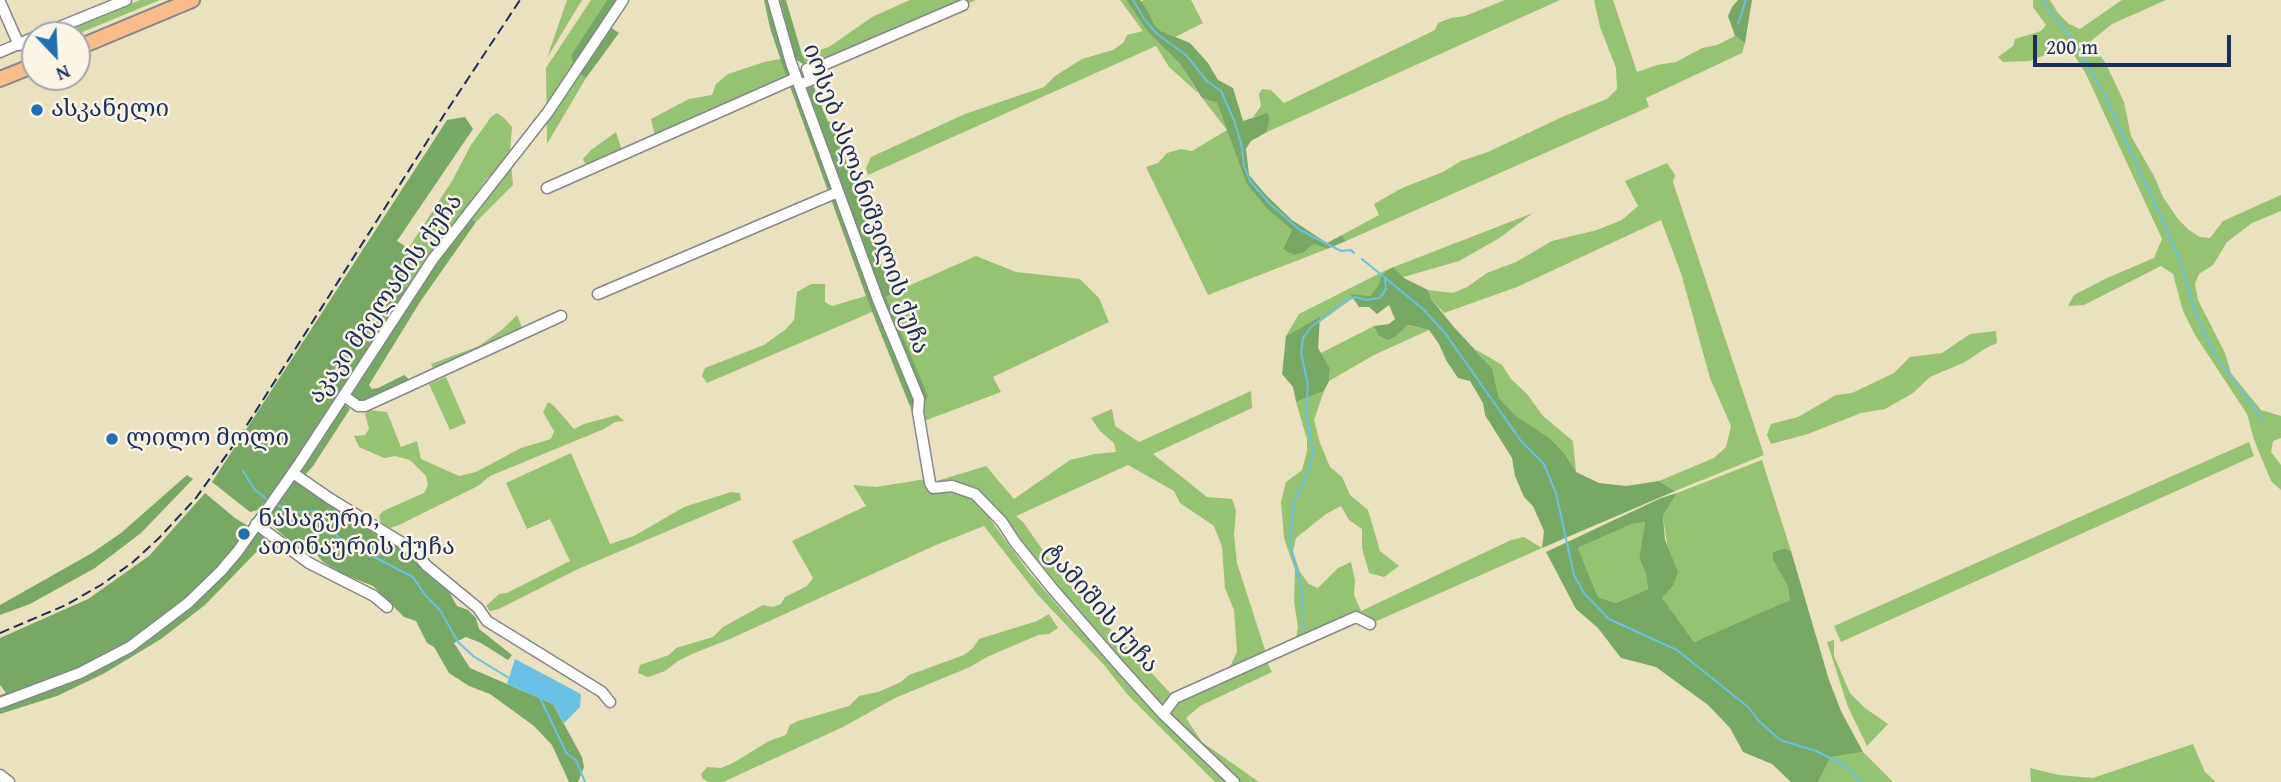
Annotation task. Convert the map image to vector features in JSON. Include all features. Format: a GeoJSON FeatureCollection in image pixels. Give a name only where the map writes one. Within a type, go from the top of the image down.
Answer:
{"type":"FeatureCollection","features":[{"type":"Feature","properties":{"kind":"highway"},"geometry":{"type":"LineString","coordinates":[[91,41],[192,0]]}},
{"type":"Feature","properties":{"kind":"highway"},"geometry":{"type":"LineString","coordinates":[[0,79],[21,71]]}},
{"type":"Feature","properties":{"kind":"street"},"geometry":{"type":"LineString","coordinates":[[74,21],[126,0]]}},
{"type":"Feature","properties":{"kind":"street","name":"აკაკი მგელაძის ქუჩა"},"geometry":{"type":"LineString","coordinates":[[0,703],[80,673],[152,632],[203,590],[238,551],[293,473],[433,259],[548,112],[623,0]]}},
{"type":"Feature","properties":{"kind":"street","name":"იოსებ ასლანიშვილის ქუჩა"},"geometry":{"type":"LineString","coordinates":[[773,0],[792,66],[838,192],[881,308],[919,399],[918,412],[930,483]]}},
{"type":"Feature","properties":{"kind":"street"},"geometry":{"type":"LineString","coordinates":[[0,2],[19,45],[0,52]]}},
{"type":"Feature","properties":{"kind":"street"},"geometry":{"type":"LineString","coordinates":[[792,66],[814,69],[963,5]]}},
{"type":"Feature","properties":{"kind":"street"},"geometry":{"type":"LineString","coordinates":[[547,188],[798,81],[811,80],[807,69]]}},
{"type":"Feature","properties":{"kind":"street"},"geometry":{"type":"LineString","coordinates":[[598,294],[838,192]]}},
{"type":"Feature","properties":{"kind":"street"},"geometry":{"type":"LineString","coordinates":[[344,396],[358,406],[365,406],[561,316]]}},
{"type":"Feature","properties":{"kind":"street"},"geometry":{"type":"LineString","coordinates":[[293,473],[339,505],[412,549],[427,566],[478,608],[487,621],[602,692],[610,702]]}},
{"type":"Feature","properties":{"kind":"street","name":"ტამიშის ქუჩა"},"geometry":{"type":"LineString","coordinates":[[930,483],[933,488],[951,486],[975,494],[1002,522],[1052,588],[1163,714],[1234,782]]}},
{"type":"Feature","properties":{"kind":"street"},"geometry":{"type":"LineString","coordinates":[[257,524],[309,563],[374,596],[387,607]]}},
{"type":"Feature","properties":{"kind":"street"},"geometry":{"type":"LineString","coordinates":[[1163,714],[1175,698],[1356,617],[1370,624]]}},
{"type":"Feature","properties":{"kind":"street"},"geometry":{"type":"LineString","coordinates":[[0,775],[9,782]]}},
{"type":"Feature","properties":{"kind":"green space"},"geometry":{"type":"Polygon","coordinates":[[[140,0],[160,0],[91,28],[89,21],[140,0]]]}},
{"type":"Feature","properties":{"kind":"green space"},"geometry":{"type":"Polygon","coordinates":[[[567,0],[582,0],[547,58],[567,0]]]}},
{"type":"Feature","properties":{"kind":"green space"},"geometry":{"type":"Polygon","coordinates":[[[591,0],[607,0],[571,55],[575,71],[586,78],[547,144],[546,68],[591,0]]]}},
{"type":"Feature","properties":{"kind":"green space"},"geometry":{"type":"Polygon","coordinates":[[[607,0],[618,0],[574,68],[571,55],[607,0]]]}},
{"type":"Feature","properties":{"kind":"green space"},"geometry":{"type":"Polygon","coordinates":[[[764,0],[770,0],[793,76],[787,79],[770,28],[764,0]]]}},
{"type":"Feature","properties":{"kind":"green space"},"geometry":{"type":"Polygon","coordinates":[[[780,0],[786,0],[805,65],[795,59],[780,0]]]}},
{"type":"Feature","properties":{"kind":"green space"},"geometry":{"type":"Polygon","coordinates":[[[910,0],[976,0],[814,69],[807,69],[801,56],[829,47],[872,17],[910,0]]]}},
{"type":"Feature","properties":{"kind":"green space"},"geometry":{"type":"Polygon","coordinates":[[[1120,0],[1126,0],[1148,32],[1180,64],[1198,93],[1169,67],[1156,46],[868,175],[866,168],[871,157],[965,114],[1044,87],[1055,76],[1082,59],[1113,50],[1123,43],[1127,35],[1143,31],[1120,0]]]}},
{"type":"Feature","properties":{"kind":"green space"},"geometry":{"type":"Polygon","coordinates":[[[1126,0],[1140,0],[1161,31],[1190,43],[1208,63],[1218,80],[1233,88],[1243,121],[1267,113],[1270,118],[1267,132],[1251,141],[1246,149],[1249,175],[1266,195],[1292,220],[1327,243],[1342,235],[1346,241],[1327,249],[1314,244],[1303,253],[1294,255],[1283,248],[1292,230],[1267,209],[1246,183],[1217,103],[1202,98],[1180,64],[1148,32],[1126,0]]]}},
{"type":"Feature","properties":{"kind":"green space"},"geometry":{"type":"Polygon","coordinates":[[[1191,0],[1203,23],[1175,37],[1161,31],[1154,24],[1140,2],[1191,0]]]}},
{"type":"Feature","properties":{"kind":"green space"},"geometry":{"type":"Polygon","coordinates":[[[1505,0],[1560,0],[1267,132],[1270,118],[1267,114],[1253,117],[1261,106],[1259,94],[1262,89],[1271,90],[1284,103],[1435,30],[1438,23],[1465,16],[1505,0]]]}},
{"type":"Feature","properties":{"kind":"green space"},"geometry":{"type":"Polygon","coordinates":[[[1594,0],[1613,0],[1637,72],[1676,62],[1702,48],[1717,45],[1735,36],[1745,43],[1742,53],[1646,98],[1649,107],[1346,241],[1342,235],[1379,215],[1374,204],[1402,188],[1607,99],[1617,89],[1616,68],[1600,27],[1594,0]]]}},
{"type":"Feature","properties":{"kind":"green space"},"geometry":{"type":"Polygon","coordinates":[[[1738,0],[1752,0],[1745,43],[1735,36],[1728,16],[1738,0]]]}},
{"type":"Feature","properties":{"kind":"green space"},"geometry":{"type":"Polygon","coordinates":[[[2033,0],[2050,0],[2069,24],[2080,29],[2122,0],[2166,0],[2112,24],[2091,41],[2106,64],[2124,102],[2131,136],[2163,197],[2189,230],[2200,237],[2210,238],[2223,221],[2281,195],[2281,211],[2252,223],[2227,242],[2213,265],[2199,274],[2195,284],[2198,300],[2225,353],[2231,373],[2261,410],[2281,416],[2281,438],[2273,441],[2271,452],[2281,465],[2281,490],[2271,481],[2254,440],[2247,414],[2195,335],[2183,311],[2173,274],[2161,266],[2084,305],[2068,306],[2074,295],[2154,258],[2162,239],[2085,72],[2072,52],[2060,49],[2030,61],[2003,62],[1998,57],[2013,46],[2015,39],[2041,31],[2046,25],[2033,7],[2033,0]]]}},
{"type":"Feature","properties":{"kind":"green space"},"geometry":{"type":"Polygon","coordinates":[[[610,27],[619,33],[586,78],[580,74],[610,27]]]}},
{"type":"Feature","properties":{"kind":"green space"},"geometry":{"type":"Polygon","coordinates":[[[781,59],[788,81],[656,140],[651,119],[689,99],[712,95],[716,84],[728,74],[781,59]]]}},
{"type":"Feature","properties":{"kind":"green space"},"geometry":{"type":"Polygon","coordinates":[[[811,80],[828,122],[832,121],[892,294],[886,297],[928,396],[918,412],[909,404],[869,304],[788,81],[799,85],[811,80]]]}},
{"type":"Feature","properties":{"kind":"green space"},"geometry":{"type":"Polygon","coordinates":[[[1202,98],[1217,103],[1227,129],[1202,98]]]}},
{"type":"Feature","properties":{"kind":"green space"},"geometry":{"type":"Polygon","coordinates":[[[497,113],[512,127],[510,152],[513,185],[476,222],[470,218],[498,182],[488,177],[409,288],[405,287],[402,280],[407,268],[408,249],[452,181],[471,145],[491,117],[497,113]]]}},
{"type":"Feature","properties":{"kind":"green space"},"geometry":{"type":"Polygon","coordinates":[[[465,117],[473,129],[397,241],[416,253],[402,280],[405,287],[409,288],[289,472],[258,510],[250,512],[212,482],[447,120],[465,117]]]}},
{"type":"Feature","properties":{"kind":"green space"},"geometry":{"type":"Polygon","coordinates":[[[1227,130],[1246,183],[1267,209],[1292,230],[1283,247],[1287,252],[1294,255],[1303,253],[1314,244],[1327,249],[1208,295],[1146,167],[1158,163],[1167,153],[1181,149],[1192,151],[1227,130]]]}},
{"type":"Feature","properties":{"kind":"green space"},"geometry":{"type":"Polygon","coordinates":[[[616,132],[623,154],[588,170],[583,159],[616,132]]]}},
{"type":"Feature","properties":{"kind":"green space"},"geometry":{"type":"Polygon","coordinates":[[[1667,163],[1675,175],[1673,182],[1764,455],[1675,491],[1659,481],[1714,458],[1726,447],[1731,426],[1710,378],[1681,273],[1661,220],[1517,287],[1444,313],[1431,299],[1428,290],[1453,293],[1552,241],[1597,230],[1622,220],[1638,206],[1625,181],[1667,163]]]}},
{"type":"Feature","properties":{"kind":"green space"},"geometry":{"type":"Polygon","coordinates":[[[1533,213],[1498,239],[1459,261],[1379,284],[1370,296],[1351,295],[1353,298],[1320,322],[1320,318],[1286,336],[1299,314],[1386,270],[1533,213]]]}},
{"type":"Feature","properties":{"kind":"green space"},"geometry":{"type":"Polygon","coordinates":[[[470,218],[476,222],[420,302],[369,385],[372,389],[378,388],[404,375],[410,380],[363,403],[357,400],[351,395],[444,252],[470,218]]]}},
{"type":"Feature","properties":{"kind":"green space"},"geometry":{"type":"Polygon","coordinates":[[[976,256],[1016,272],[1080,279],[1099,298],[1109,322],[993,377],[1001,392],[916,424],[909,404],[918,411],[886,296],[976,256]]]}},
{"type":"Feature","properties":{"kind":"green space"},"geometry":{"type":"Polygon","coordinates":[[[1393,267],[1404,278],[1428,290],[1431,299],[1453,326],[1492,368],[1499,398],[1516,416],[1550,438],[1565,454],[1576,472],[1599,483],[1626,486],[1659,481],[1675,491],[1542,548],[1544,531],[1533,506],[1524,497],[1515,476],[1512,458],[1485,415],[1483,403],[1470,381],[1458,378],[1429,330],[1408,325],[1388,340],[1378,335],[1374,326],[1389,324],[1395,319],[1389,305],[1377,314],[1369,307],[1359,307],[1350,294],[1370,296],[1379,284],[1381,276],[1393,267]]]}},
{"type":"Feature","properties":{"kind":"green space"},"geometry":{"type":"Polygon","coordinates":[[[811,284],[825,284],[825,302],[832,306],[866,296],[872,312],[707,383],[702,376],[705,368],[764,345],[786,329],[794,320],[797,292],[811,284]]]}},
{"type":"Feature","properties":{"kind":"green space"},"geometry":{"type":"Polygon","coordinates":[[[517,315],[523,330],[434,371],[431,364],[479,346],[517,315]]]}},
{"type":"Feature","properties":{"kind":"green space"},"geometry":{"type":"Polygon","coordinates":[[[1320,317],[1318,348],[1330,368],[1329,381],[1324,391],[1296,402],[1293,387],[1282,374],[1286,336],[1320,317]]]}},
{"type":"Feature","properties":{"kind":"green space"},"geometry":{"type":"Polygon","coordinates":[[[1407,325],[1429,330],[1374,355],[1329,381],[1330,368],[1321,353],[1374,326],[1378,335],[1396,336],[1407,325]]]}},
{"type":"Feature","properties":{"kind":"green space"},"geometry":{"type":"Polygon","coordinates":[[[1996,331],[1997,343],[1965,362],[1930,377],[1913,393],[1885,409],[1861,413],[1808,434],[1771,444],[1767,435],[1771,424],[1798,417],[1836,395],[1852,393],[1894,373],[1910,357],[1942,353],[1970,334],[1996,331]]]}},
{"type":"Feature","properties":{"kind":"green space"},"geometry":{"type":"Polygon","coordinates":[[[1475,349],[1502,365],[1543,416],[1573,441],[1576,472],[1565,454],[1550,438],[1516,416],[1499,398],[1492,368],[1475,349]]]}},
{"type":"Feature","properties":{"kind":"green space"},"geometry":{"type":"Polygon","coordinates":[[[446,377],[466,423],[450,430],[429,384],[446,377]]]}},
{"type":"Feature","properties":{"kind":"green space"},"geometry":{"type":"Polygon","coordinates":[[[1251,391],[1252,408],[1153,454],[1207,497],[1232,499],[1236,510],[1234,535],[1237,563],[1267,656],[1227,673],[1237,652],[1234,610],[1225,588],[1222,547],[1214,526],[1180,503],[1174,491],[1128,465],[1016,516],[1061,576],[1175,698],[1266,660],[1272,672],[1200,706],[1186,718],[1202,742],[1259,782],[1239,782],[1165,712],[975,494],[930,483],[986,466],[1014,499],[1070,460],[1116,452],[1114,443],[1100,431],[1091,418],[1112,409],[1115,426],[1139,442],[1251,391]]]}},
{"type":"Feature","properties":{"kind":"green space"},"geometry":{"type":"Polygon","coordinates":[[[1324,391],[1314,420],[1330,467],[1342,477],[1350,495],[1368,510],[1380,551],[1399,566],[1384,577],[1369,573],[1362,548],[1362,529],[1349,520],[1341,506],[1326,514],[1296,538],[1293,552],[1300,572],[1309,584],[1318,588],[1338,568],[1351,562],[1355,580],[1354,595],[1361,611],[1511,540],[1524,537],[1542,548],[1370,624],[1356,617],[1295,644],[1298,627],[1294,602],[1295,570],[1284,538],[1281,502],[1286,482],[1302,470],[1307,451],[1307,439],[1296,402],[1324,391]]]}},
{"type":"Feature","properties":{"kind":"green space"},"geometry":{"type":"Polygon","coordinates":[[[548,402],[574,429],[617,415],[624,421],[615,422],[490,476],[478,486],[399,525],[390,528],[381,522],[379,516],[383,511],[424,493],[428,485],[426,476],[410,460],[395,456],[384,458],[359,447],[354,436],[365,435],[369,429],[365,414],[369,410],[387,412],[401,447],[417,441],[421,459],[459,476],[476,472],[521,448],[551,439],[554,431],[543,412],[548,402]]]}},
{"type":"Feature","properties":{"kind":"green space"},"geometry":{"type":"Polygon","coordinates":[[[344,404],[350,409],[313,466],[305,475],[299,473],[344,404]]]}},
{"type":"Feature","properties":{"kind":"green space"},"geometry":{"type":"Polygon","coordinates":[[[2249,442],[2254,456],[1841,642],[1834,626],[2249,442]]]}},
{"type":"Feature","properties":{"kind":"green space"},"geometry":{"type":"Polygon","coordinates":[[[571,453],[610,544],[634,536],[684,507],[731,492],[740,493],[741,500],[578,569],[490,611],[486,606],[499,594],[507,593],[570,561],[550,519],[527,529],[506,483],[571,453]]]}},
{"type":"Feature","properties":{"kind":"green space"},"geometry":{"type":"Polygon","coordinates":[[[1762,460],[1791,551],[1785,548],[1773,552],[1773,560],[1788,587],[1791,600],[1694,642],[1661,598],[1673,586],[1663,516],[1677,493],[1762,460]]]}},
{"type":"Feature","properties":{"kind":"green space"},"geometry":{"type":"Polygon","coordinates":[[[187,475],[193,479],[141,533],[95,568],[30,604],[0,615],[0,605],[92,553],[121,533],[187,475]]]}},
{"type":"Feature","properties":{"kind":"green space"},"geometry":{"type":"Polygon","coordinates":[[[926,479],[928,485],[973,496],[1028,571],[1064,613],[1181,737],[1230,782],[1215,782],[1127,694],[1104,665],[1037,594],[984,526],[692,654],[665,671],[648,677],[638,673],[640,665],[669,655],[676,648],[713,637],[723,627],[763,605],[773,607],[781,604],[785,597],[807,586],[813,578],[792,541],[866,506],[853,485],[876,487],[926,479]]]}},
{"type":"Feature","properties":{"kind":"green space"},"geometry":{"type":"Polygon","coordinates":[[[292,481],[299,481],[360,523],[409,552],[449,592],[457,606],[468,610],[476,618],[479,629],[512,655],[508,660],[466,637],[454,643],[470,668],[553,704],[582,757],[584,767],[578,782],[569,782],[552,745],[534,726],[490,694],[469,686],[449,673],[434,647],[427,643],[416,621],[404,617],[373,586],[343,574],[323,562],[317,555],[293,544],[265,519],[292,481]]]}},
{"type":"Feature","properties":{"kind":"green space"},"geometry":{"type":"Polygon","coordinates":[[[205,493],[267,541],[205,605],[161,639],[103,674],[57,696],[0,714],[0,695],[6,693],[0,685],[0,638],[88,599],[149,556],[205,493]]]}},
{"type":"Feature","properties":{"kind":"green space"},"geometry":{"type":"Polygon","coordinates":[[[1677,493],[1663,516],[1665,540],[1678,572],[1673,586],[1662,598],[1694,642],[1790,600],[1788,587],[1773,560],[1773,552],[1785,548],[1791,551],[1829,680],[1841,711],[1863,752],[1831,757],[1818,782],[1791,782],[1772,764],[1743,752],[1730,728],[1708,705],[1656,667],[1621,658],[1598,628],[1576,609],[1546,552],[1677,493]],[[1645,522],[1632,524],[1578,548],[1598,597],[1616,603],[1648,589],[1646,574],[1639,558],[1645,522]]]}},
{"type":"Feature","properties":{"kind":"green space"},"geometry":{"type":"Polygon","coordinates":[[[1645,522],[1639,558],[1646,574],[1648,589],[1616,603],[1598,597],[1578,548],[1632,524],[1645,522]]]}},
{"type":"Feature","properties":{"kind":"green space"},"geometry":{"type":"Polygon","coordinates":[[[1049,614],[1058,628],[1049,634],[1038,635],[895,698],[843,727],[723,782],[703,779],[701,774],[707,767],[721,768],[733,763],[769,741],[786,735],[790,725],[798,721],[849,706],[859,696],[878,692],[901,682],[909,675],[964,655],[979,639],[1037,621],[1049,614]]]}},
{"type":"Feature","properties":{"kind":"green space"},"geometry":{"type":"Polygon","coordinates":[[[1834,640],[1834,656],[1850,693],[1865,708],[1888,724],[1867,746],[1848,707],[1827,642],[1834,640]]]}},
{"type":"Feature","properties":{"kind":"green space"},"geometry":{"type":"Polygon","coordinates":[[[2193,744],[2205,772],[2216,782],[2031,782],[2030,768],[2059,775],[2093,778],[2193,744]]]}},
{"type":"Feature","properties":{"kind":"green space"},"geometry":{"type":"Polygon","coordinates":[[[1863,752],[1893,782],[1818,782],[1831,757],[1863,752]]]}},
{"type":"Feature","properties":{"kind":"water"},"geometry":{"type":"Polygon","coordinates":[[[515,659],[581,694],[580,707],[564,723],[553,704],[507,684],[515,659]]]}},
{"type":"Feature","properties":{"kind":"waterway"},"geometry":{"type":"LineString","coordinates":[[1133,0],[1157,34],[1186,55],[1207,81],[1221,91],[1234,120],[1250,181],[1270,204],[1300,230],[1341,251],[1351,250],[1354,253]]}},
{"type":"Feature","properties":{"kind":"waterway"},"geometry":{"type":"LineString","coordinates":[[1738,24],[1746,0]]}},
{"type":"Feature","properties":{"kind":"waterway"},"geometry":{"type":"LineString","coordinates":[[2042,0],[2074,43],[2103,92],[2181,263],[2196,316],[2216,356],[2264,422]]}},
{"type":"Feature","properties":{"kind":"waterway"},"geometry":{"type":"LineString","coordinates":[[1362,259],[1423,309],[1445,333],[1521,441],[1544,464],[1556,493],[1574,575],[1584,593],[1609,619],[1677,650],[1748,707],[1780,740],[1816,751],[1846,766],[1861,782]]}},
{"type":"Feature","properties":{"kind":"waterway"},"geometry":{"type":"LineString","coordinates":[[1304,628],[1301,587],[1290,543],[1294,502],[1305,481],[1313,454],[1306,411],[1308,385],[1301,353],[1303,338],[1311,327],[1346,300],[1356,297],[1366,300],[1380,298],[1386,289],[1385,278]]}},
{"type":"Feature","properties":{"kind":"waterway"},"geometry":{"type":"LineString","coordinates":[[243,471],[255,490],[267,499]]}},
{"type":"Feature","properties":{"kind":"waterway"},"geometry":{"type":"LineString","coordinates":[[277,505],[294,512],[315,511],[341,540],[413,577],[425,595],[440,610],[458,642],[473,656],[509,678]]}},
{"type":"Feature","properties":{"kind":"waterway"},"geometry":{"type":"LineString","coordinates":[[540,698],[567,754],[576,760],[585,782]]}},
{"type":"Feature","properties":{"kind":"railway"},"geometry":{"type":"LineString","coordinates":[[0,633],[66,605],[101,585],[133,562],[196,498],[240,436],[520,0]]}},
{"type":"Feature","properties":{"kind":"place","name":"ასკანელი"},"geometry":{"type":"Point","coordinates":[37,110]}},
{"type":"Feature","properties":{"kind":"place","name":"ლილო მოლი"},"geometry":{"type":"Point","coordinates":[112,439]}},
{"type":"Feature","properties":{"kind":"place","name":"ნასაგური, ათინაურის ქუჩა"},"geometry":{"type":"Point","coordinates":[244,534]}}]}
